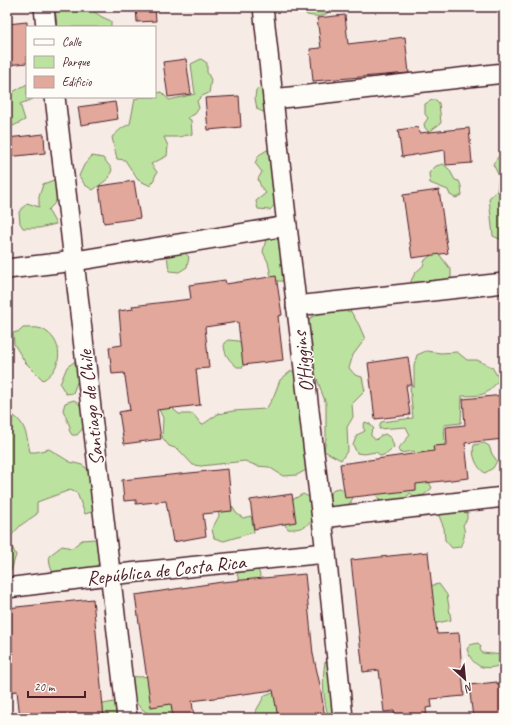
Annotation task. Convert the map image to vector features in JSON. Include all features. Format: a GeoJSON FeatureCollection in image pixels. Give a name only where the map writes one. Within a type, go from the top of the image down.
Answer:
{"type":"FeatureCollection","features":[{"type":"Feature","properties":{"kind":"street"},"geometry":{"type":"LineString","coordinates":[[44,7],[46,26]]}},
{"type":"Feature","properties":{"kind":"street","name":"O'Higgins"},"geometry":{"type":"LineString","coordinates":[[263,7],[296,306],[326,553],[343,718]]}},
{"type":"Feature","properties":{"kind":"street"},"geometry":{"type":"LineString","coordinates":[[273,99],[504,73]]}},
{"type":"Feature","properties":{"kind":"street","name":"Santiago de Chile"},"geometry":{"type":"LineString","coordinates":[[55,98],[75,261],[109,575],[127,718]]}},
{"type":"Feature","properties":{"kind":"street"},"geometry":{"type":"LineString","coordinates":[[7,269],[75,261],[287,226]]}},
{"type":"Feature","properties":{"kind":"street"},"geometry":{"type":"LineString","coordinates":[[296,306],[504,284]]}},
{"type":"Feature","properties":{"kind":"street"},"geometry":{"type":"LineString","coordinates":[[322,518],[504,497]]}},
{"type":"Feature","properties":{"kind":"street","name":"República de Costa Rica"},"geometry":{"type":"LineString","coordinates":[[7,588],[109,575],[326,553]]}},
{"type":"Feature","properties":{"kind":"green space"},"geometry":{"type":"Polygon","coordinates":[[[55,7],[87,7],[111,21],[111,26],[57,26],[55,7]]]}},
{"type":"Feature","properties":{"kind":"green space"},"geometry":{"type":"Polygon","coordinates":[[[305,7],[332,7],[330,11],[324,15],[318,16],[307,15],[304,11],[305,7]]]}},
{"type":"Feature","properties":{"kind":"green space"},"geometry":{"type":"Polygon","coordinates":[[[201,59],[207,63],[207,72],[211,80],[209,93],[202,96],[197,101],[199,108],[195,114],[187,118],[191,120],[192,134],[179,137],[164,137],[168,146],[167,156],[151,164],[157,172],[151,186],[138,180],[125,160],[117,159],[112,137],[122,128],[130,124],[135,99],[156,98],[156,94],[161,92],[169,100],[195,94],[191,64],[201,59]]]}},
{"type":"Feature","properties":{"kind":"green space"},"geometry":{"type":"Polygon","coordinates":[[[7,84],[13,92],[26,85],[26,98],[34,98],[20,104],[25,120],[7,129],[7,84]]]}},
{"type":"Feature","properties":{"kind":"green space"},"geometry":{"type":"Polygon","coordinates":[[[261,87],[265,88],[269,107],[263,112],[257,109],[255,98],[256,90],[261,87]]]}},
{"type":"Feature","properties":{"kind":"green space"},"geometry":{"type":"Polygon","coordinates":[[[432,100],[436,100],[439,103],[441,123],[429,132],[425,128],[424,124],[428,118],[425,114],[425,104],[432,100]]]}},
{"type":"Feature","properties":{"kind":"green space"},"geometry":{"type":"Polygon","coordinates":[[[267,150],[276,152],[278,201],[270,210],[258,209],[256,201],[266,193],[261,187],[258,179],[262,172],[255,163],[259,155],[267,150]]]}},
{"type":"Feature","properties":{"kind":"green space"},"geometry":{"type":"Polygon","coordinates":[[[92,156],[103,158],[112,169],[109,178],[93,190],[85,185],[79,176],[84,165],[92,156]]]}},
{"type":"Feature","properties":{"kind":"green space"},"geometry":{"type":"Polygon","coordinates":[[[504,156],[504,241],[493,236],[489,198],[497,191],[499,176],[493,164],[498,157],[504,156]]]}},
{"type":"Feature","properties":{"kind":"green space"},"geometry":{"type":"Polygon","coordinates":[[[443,164],[449,169],[455,180],[459,181],[461,186],[462,195],[456,198],[450,195],[448,190],[430,183],[429,173],[436,166],[443,164]]]}},
{"type":"Feature","properties":{"kind":"green space"},"geometry":{"type":"Polygon","coordinates":[[[54,180],[62,190],[54,204],[48,210],[56,224],[39,228],[23,228],[20,223],[19,212],[27,203],[39,207],[39,197],[43,184],[54,180]]]}},
{"type":"Feature","properties":{"kind":"green space"},"geometry":{"type":"Polygon","coordinates":[[[266,239],[277,239],[284,246],[288,271],[283,281],[272,281],[268,262],[263,252],[266,239]]]}},
{"type":"Feature","properties":{"kind":"green space"},"geometry":{"type":"Polygon","coordinates":[[[174,252],[185,253],[189,257],[187,267],[179,272],[169,271],[167,255],[174,252]]]}},
{"type":"Feature","properties":{"kind":"green space"},"geometry":{"type":"Polygon","coordinates":[[[434,253],[439,254],[451,270],[451,285],[412,291],[411,281],[415,273],[423,266],[425,260],[434,253]]]}},
{"type":"Feature","properties":{"kind":"green space"},"geometry":{"type":"Polygon","coordinates":[[[348,307],[359,325],[365,339],[353,355],[349,368],[355,375],[362,377],[365,391],[352,404],[353,417],[347,427],[348,450],[341,460],[324,451],[326,438],[326,404],[313,368],[305,329],[310,318],[329,308],[348,307]]]}},
{"type":"Feature","properties":{"kind":"green space"},"geometry":{"type":"Polygon","coordinates":[[[23,328],[42,329],[49,334],[58,347],[59,354],[55,369],[43,380],[25,362],[14,344],[13,333],[20,331],[23,328]]]}},
{"type":"Feature","properties":{"kind":"green space"},"geometry":{"type":"Polygon","coordinates":[[[228,340],[238,341],[245,345],[248,360],[243,367],[237,367],[228,357],[225,351],[224,343],[228,340]]]}},
{"type":"Feature","properties":{"kind":"green space"},"geometry":{"type":"Polygon","coordinates":[[[426,351],[441,353],[457,352],[467,360],[477,360],[492,367],[499,379],[491,389],[484,394],[462,396],[461,423],[444,425],[445,443],[440,454],[417,461],[414,451],[400,453],[398,449],[410,435],[406,427],[379,429],[381,422],[413,418],[410,387],[414,386],[414,365],[417,355],[426,351]]]}},
{"type":"Feature","properties":{"kind":"green space"},"geometry":{"type":"Polygon","coordinates":[[[74,362],[79,362],[80,379],[77,382],[73,393],[66,394],[60,384],[67,367],[74,362]]]}},
{"type":"Feature","properties":{"kind":"green space"},"geometry":{"type":"Polygon","coordinates":[[[291,371],[297,371],[309,464],[306,470],[297,475],[283,476],[269,467],[257,466],[245,461],[201,466],[193,465],[178,449],[169,446],[162,437],[163,418],[155,401],[167,379],[174,410],[179,414],[193,414],[202,425],[218,414],[233,411],[266,409],[273,398],[280,380],[291,371]]]}},
{"type":"Feature","properties":{"kind":"green space"},"geometry":{"type":"Polygon","coordinates":[[[74,400],[78,402],[82,408],[85,426],[77,435],[72,435],[69,430],[70,427],[63,410],[65,403],[74,400]]]}},
{"type":"Feature","properties":{"kind":"green space"},"geometry":{"type":"Polygon","coordinates":[[[14,416],[24,427],[30,452],[49,449],[70,462],[82,465],[89,470],[94,511],[85,514],[77,493],[70,490],[37,502],[37,514],[21,525],[8,539],[16,555],[11,571],[7,573],[7,417],[14,416]]]}},
{"type":"Feature","properties":{"kind":"green space"},"geometry":{"type":"Polygon","coordinates":[[[365,422],[370,424],[374,429],[371,432],[371,436],[376,440],[385,434],[391,438],[394,447],[388,453],[381,456],[376,452],[364,454],[357,453],[353,445],[357,435],[365,431],[363,427],[365,422]]]}},
{"type":"Feature","properties":{"kind":"green space"},"geometry":{"type":"Polygon","coordinates":[[[484,443],[489,446],[497,461],[493,468],[485,473],[477,465],[473,453],[474,445],[484,443]]]}},
{"type":"Feature","properties":{"kind":"green space"},"geometry":{"type":"Polygon","coordinates":[[[428,480],[432,488],[424,495],[415,497],[410,493],[405,499],[393,505],[380,501],[375,493],[428,480]]]}},
{"type":"Feature","properties":{"kind":"green space"},"geometry":{"type":"Polygon","coordinates":[[[340,488],[351,494],[353,498],[347,507],[337,510],[329,504],[330,495],[334,489],[340,488]]]}},
{"type":"Feature","properties":{"kind":"green space"},"geometry":{"type":"Polygon","coordinates":[[[303,494],[314,502],[315,516],[309,524],[295,529],[288,529],[283,522],[290,501],[303,494]]]}},
{"type":"Feature","properties":{"kind":"green space"},"geometry":{"type":"Polygon","coordinates":[[[231,505],[237,514],[243,518],[251,516],[254,532],[224,541],[214,538],[212,529],[219,516],[218,509],[231,505]]]}},
{"type":"Feature","properties":{"kind":"green space"},"geometry":{"type":"Polygon","coordinates":[[[440,506],[467,510],[467,519],[463,525],[464,536],[460,547],[452,548],[445,540],[444,528],[439,516],[440,506]]]}},
{"type":"Feature","properties":{"kind":"green space"},"geometry":{"type":"Polygon","coordinates":[[[95,539],[108,542],[101,559],[92,574],[54,577],[49,556],[62,546],[72,548],[82,540],[95,539]]]}},
{"type":"Feature","properties":{"kind":"green space"},"geometry":{"type":"Polygon","coordinates":[[[242,567],[257,567],[260,575],[258,582],[242,584],[237,575],[242,567]]]}},
{"type":"Feature","properties":{"kind":"green space"},"geometry":{"type":"Polygon","coordinates":[[[439,584],[447,595],[451,620],[433,624],[428,586],[439,584]]]}},
{"type":"Feature","properties":{"kind":"green space"},"geometry":{"type":"Polygon","coordinates":[[[478,643],[481,646],[480,649],[482,653],[504,655],[504,664],[486,668],[481,667],[473,661],[467,649],[470,645],[478,643]]]}},
{"type":"Feature","properties":{"kind":"green space"},"geometry":{"type":"Polygon","coordinates":[[[325,662],[333,664],[344,718],[329,718],[325,704],[324,690],[325,662]]]}},
{"type":"Feature","properties":{"kind":"green space"},"geometry":{"type":"Polygon","coordinates":[[[130,676],[152,676],[179,718],[153,718],[142,709],[133,698],[130,676]]]}},
{"type":"Feature","properties":{"kind":"green space"},"geometry":{"type":"Polygon","coordinates":[[[273,692],[282,718],[258,718],[256,711],[265,695],[273,692]]]}},
{"type":"Feature","properties":{"kind":"green space"},"geometry":{"type":"Polygon","coordinates":[[[114,702],[116,703],[118,718],[77,718],[98,705],[114,702]]]}},
{"type":"Feature","properties":{"kind":"building"},"geometry":{"type":"Polygon","coordinates":[[[136,7],[155,7],[156,21],[137,22],[136,7]]]}},
{"type":"Feature","properties":{"kind":"building"},"geometry":{"type":"Polygon","coordinates":[[[345,15],[348,44],[405,37],[409,73],[313,81],[310,49],[321,48],[317,18],[345,15]]]}},
{"type":"Feature","properties":{"kind":"building"},"geometry":{"type":"Polygon","coordinates":[[[27,22],[26,63],[7,65],[7,24],[27,22]]]}},
{"type":"Feature","properties":{"kind":"building"},"geometry":{"type":"Polygon","coordinates":[[[186,59],[191,94],[168,97],[163,62],[186,59]]]}},
{"type":"Feature","properties":{"kind":"building"},"geometry":{"type":"Polygon","coordinates":[[[239,96],[241,127],[208,130],[205,98],[239,96]]]}},
{"type":"Feature","properties":{"kind":"building"},"geometry":{"type":"Polygon","coordinates":[[[115,102],[118,119],[81,125],[78,107],[115,102]]]}},
{"type":"Feature","properties":{"kind":"building"},"geometry":{"type":"Polygon","coordinates":[[[418,127],[419,133],[469,128],[472,163],[446,165],[445,150],[402,157],[398,130],[418,127]]]}},
{"type":"Feature","properties":{"kind":"building"},"geometry":{"type":"Polygon","coordinates":[[[44,134],[45,153],[7,157],[7,138],[44,134]]]}},
{"type":"Feature","properties":{"kind":"building"},"geometry":{"type":"Polygon","coordinates":[[[134,181],[140,218],[104,223],[99,186],[134,181]]]}},
{"type":"Feature","properties":{"kind":"building"},"geometry":{"type":"Polygon","coordinates":[[[439,190],[448,253],[412,258],[403,195],[439,190]]]}},
{"type":"Feature","properties":{"kind":"building"},"geometry":{"type":"Polygon","coordinates":[[[276,276],[282,315],[278,316],[283,360],[243,365],[238,322],[205,327],[209,368],[196,369],[200,405],[157,410],[161,439],[124,444],[119,412],[130,410],[125,377],[124,373],[112,374],[109,347],[122,345],[119,311],[133,309],[132,306],[191,299],[189,285],[225,280],[226,284],[276,276]]]}},
{"type":"Feature","properties":{"kind":"building"},"geometry":{"type":"Polygon","coordinates":[[[408,357],[412,385],[406,385],[410,415],[375,419],[368,363],[408,357]]]}},
{"type":"Feature","properties":{"kind":"building"},"geometry":{"type":"Polygon","coordinates":[[[504,395],[504,439],[465,443],[469,478],[416,484],[416,490],[345,498],[340,464],[434,451],[433,446],[447,445],[446,427],[465,425],[463,399],[504,395]]]}},
{"type":"Feature","properties":{"kind":"building"},"geometry":{"type":"Polygon","coordinates":[[[228,469],[232,511],[203,514],[206,536],[173,542],[166,501],[136,504],[136,500],[124,501],[122,480],[228,469]]]}},
{"type":"Feature","properties":{"kind":"building"},"geometry":{"type":"Polygon","coordinates":[[[292,494],[296,522],[254,529],[250,500],[292,494]]]}},
{"type":"Feature","properties":{"kind":"building"},"geometry":{"type":"Polygon","coordinates":[[[428,552],[437,634],[459,633],[464,696],[431,699],[432,707],[426,708],[427,718],[395,718],[394,711],[384,712],[379,670],[363,672],[351,560],[428,552]]]}},
{"type":"Feature","properties":{"kind":"building"},"geometry":{"type":"Polygon","coordinates":[[[305,574],[313,654],[325,718],[278,718],[273,690],[192,701],[194,718],[173,718],[171,704],[151,707],[135,595],[222,582],[305,574]]]}},
{"type":"Feature","properties":{"kind":"building"},"geometry":{"type":"Polygon","coordinates":[[[93,599],[104,718],[20,718],[17,691],[7,692],[7,608],[93,599]]]}},
{"type":"Feature","properties":{"kind":"building"},"geometry":{"type":"Polygon","coordinates":[[[497,682],[497,684],[504,683],[504,715],[501,716],[501,718],[473,718],[469,685],[497,682]]]}}]}
